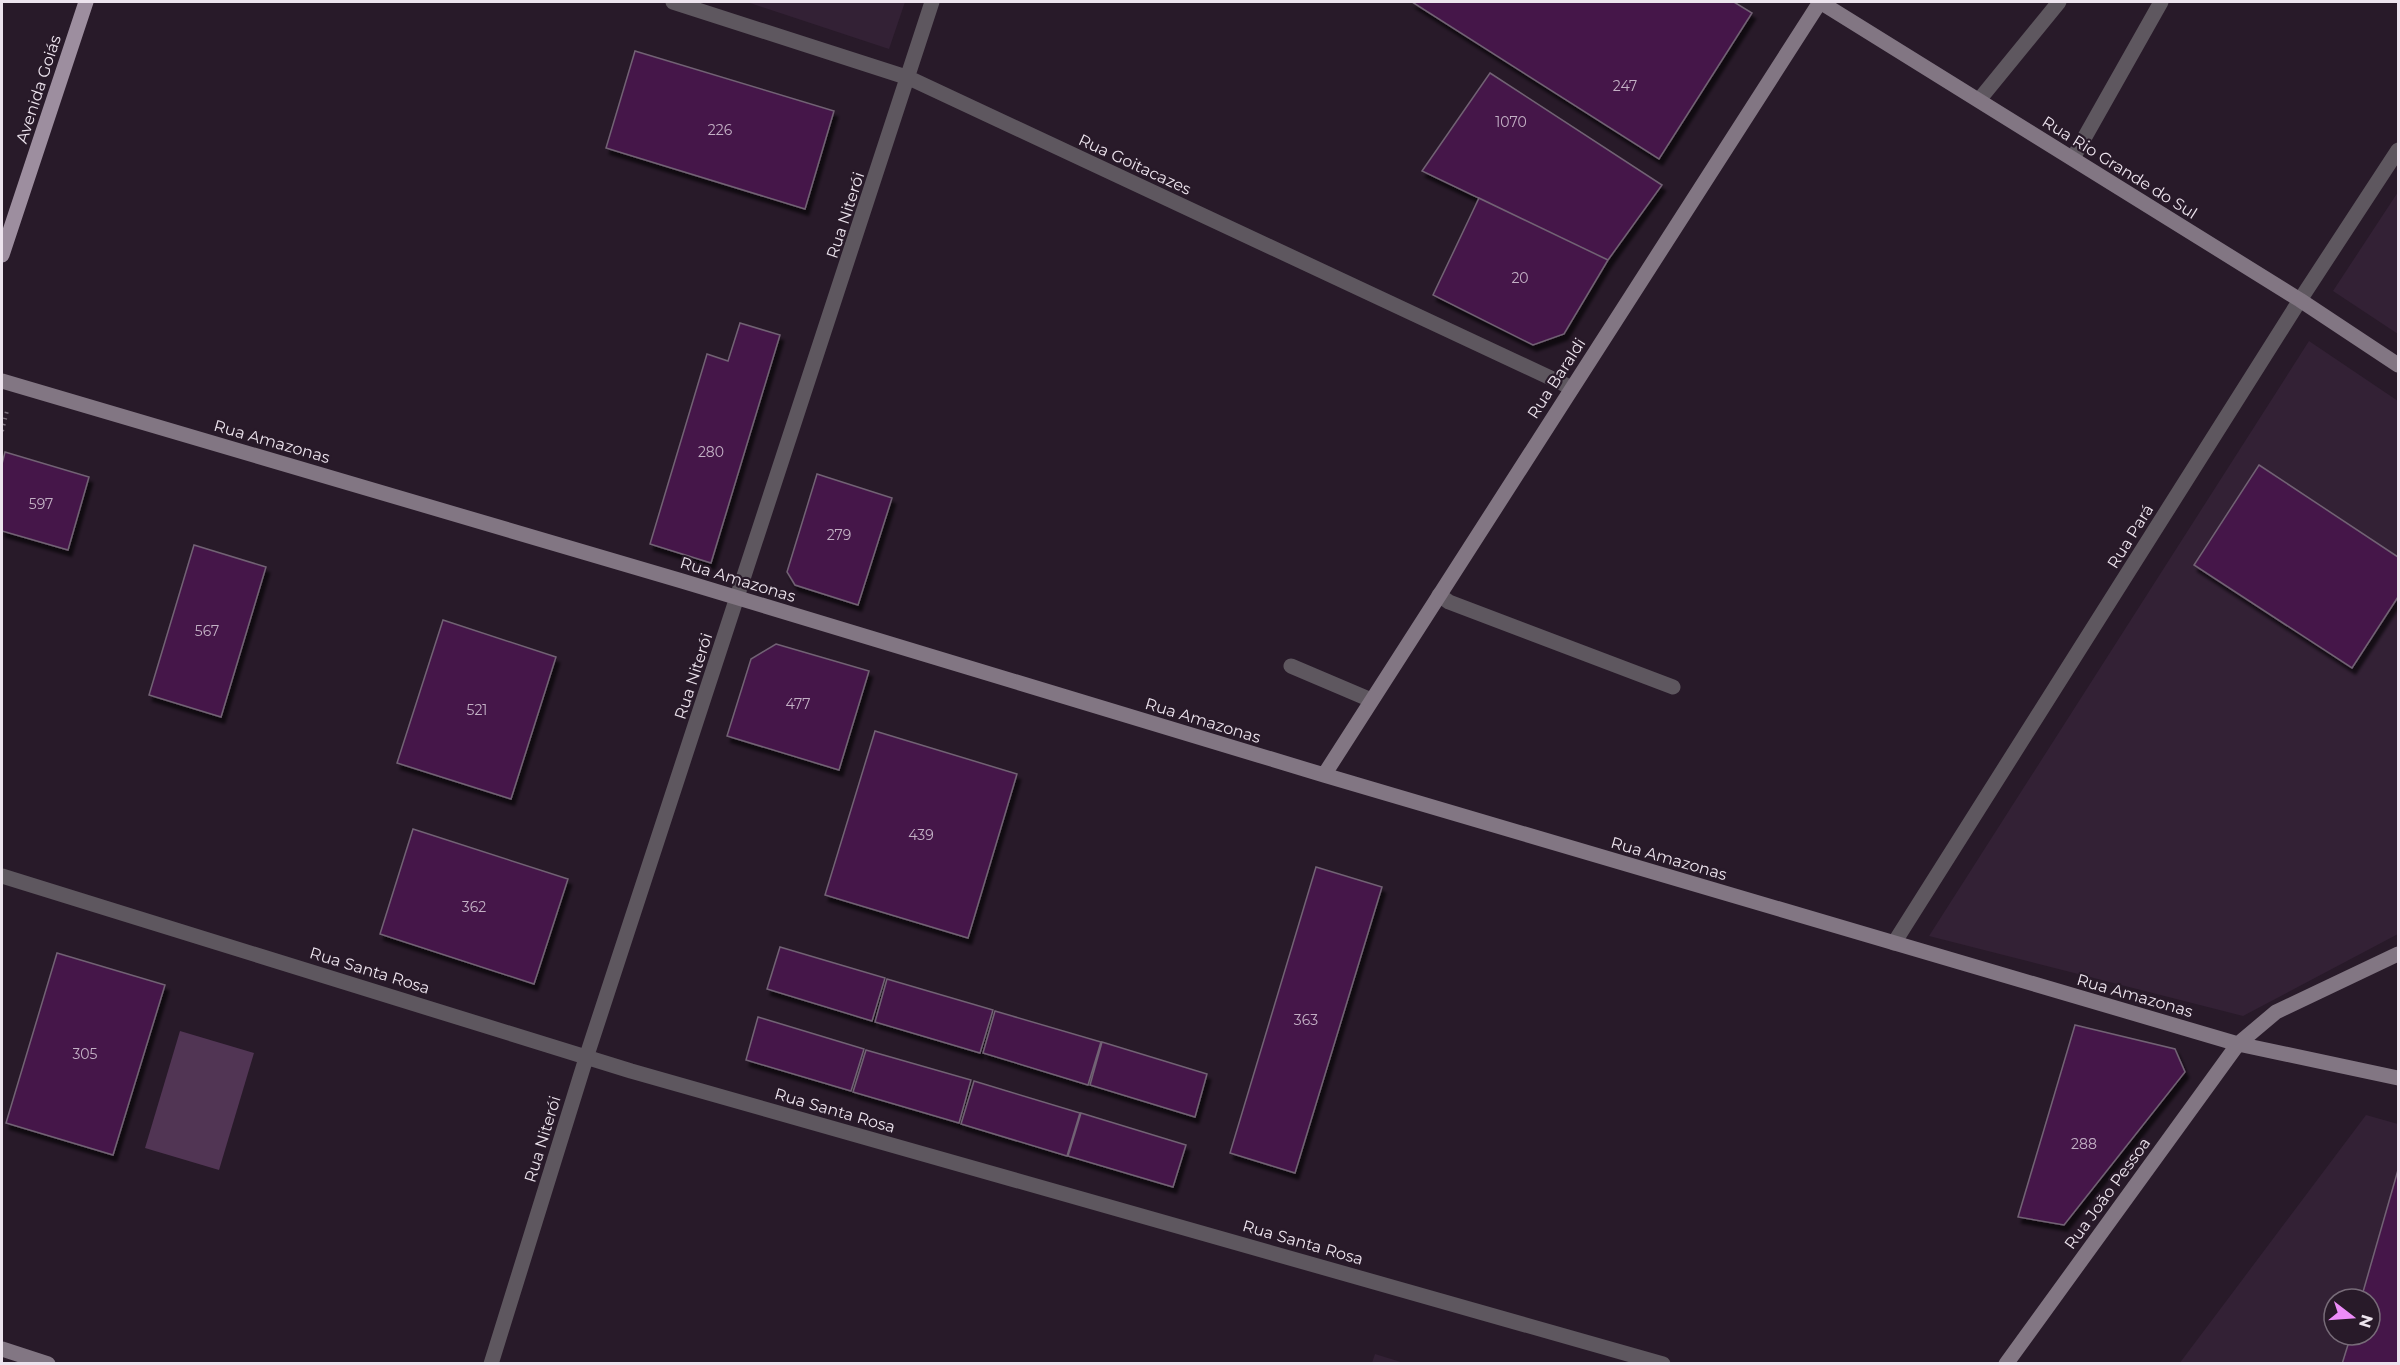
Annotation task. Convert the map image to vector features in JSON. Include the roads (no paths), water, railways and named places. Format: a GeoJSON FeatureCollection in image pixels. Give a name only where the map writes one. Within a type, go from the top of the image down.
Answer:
{"type":"FeatureCollection","features":[{"type":"Feature","properties":{"kind":"main road","name":"Avenida Goiás"},"geometry":{"type":"LineString","coordinates":[[2,255],[86,2]]}},
{"type":"Feature","properties":{"kind":"street","name":"Rua Goitacazes"},"geometry":{"type":"LineString","coordinates":[[673,2],[909,78],[1572,388]]}},
{"type":"Feature","properties":{"kind":"street","name":"Rua Niterói"},"geometry":{"type":"LineString","coordinates":[[491,1364],[587,1055],[909,78],[932,2]]}},
{"type":"Feature","properties":{"kind":"street","name":"Rua Rio Grande do Sul"},"geometry":{"type":"LineString","coordinates":[[1820,2],[2300,300],[2398,365]]}},
{"type":"Feature","properties":{"kind":"street","name":"Rua Baraldi"},"geometry":{"type":"LineString","coordinates":[[1324,775],[1820,2]]}},
{"type":"Feature","properties":{"kind":"street"},"geometry":{"type":"LineString","coordinates":[[1979,100],[2059,2]]}},
{"type":"Feature","properties":{"kind":"street"},"geometry":{"type":"LineString","coordinates":[[2073,158],[2161,2]]}},
{"type":"Feature","properties":{"kind":"street","name":"Rua Pará"},"geometry":{"type":"LineString","coordinates":[[1894,943],[2300,300],[2398,150]]}},
{"type":"Feature","properties":{"kind":"street","name":"Rua Amazonas"},"geometry":{"type":"LineString","coordinates":[[2,381],[738,598],[1324,775],[2238,1044],[2398,1078]]}},
{"type":"Feature","properties":{"kind":"street"},"geometry":{"type":"LineString","coordinates":[[1439,595],[1449,602],[1673,687]]}},
{"type":"Feature","properties":{"kind":"street"},"geometry":{"type":"LineString","coordinates":[[1291,666],[1371,700]]}},
{"type":"Feature","properties":{"kind":"street","name":"Rua Santa Rosa"},"geometry":{"type":"LineString","coordinates":[[2,876],[587,1055],[641,1074],[1663,1364]]}},
{"type":"Feature","properties":{"kind":"street","name":"Rua João Pessoa"},"geometry":{"type":"LineString","coordinates":[[2006,1364],[2238,1044],[2276,1012],[2398,954]]}},
{"type":"Feature","properties":{"kind":"street"},"geometry":{"type":"LineString","coordinates":[[2,1349],[48,1364]]}}]}
